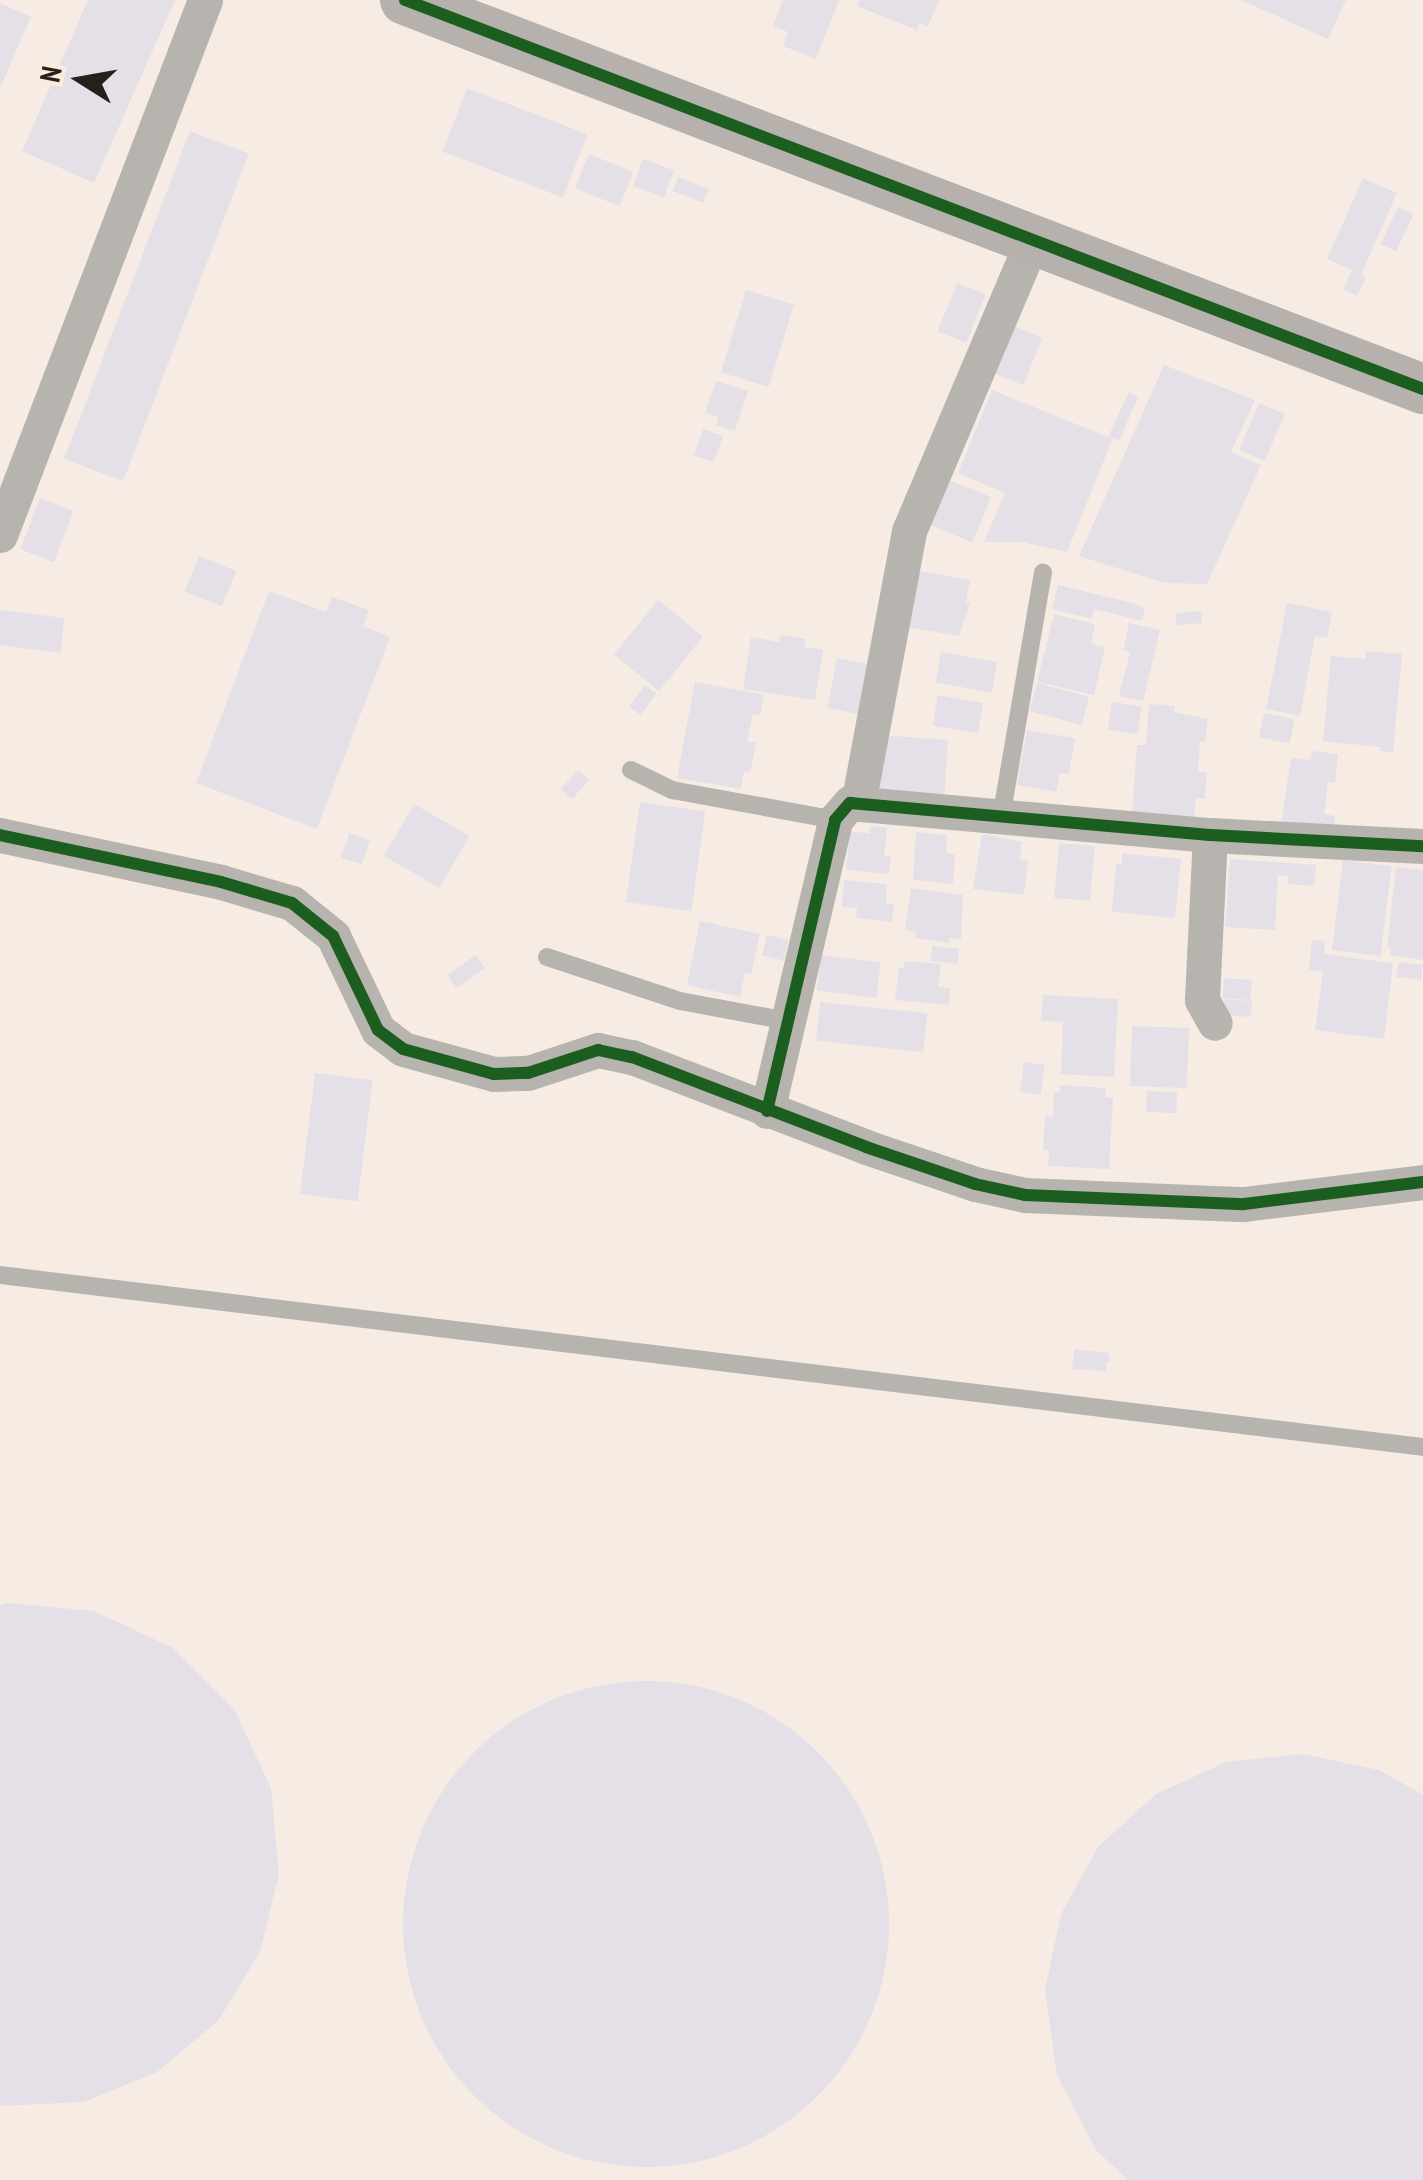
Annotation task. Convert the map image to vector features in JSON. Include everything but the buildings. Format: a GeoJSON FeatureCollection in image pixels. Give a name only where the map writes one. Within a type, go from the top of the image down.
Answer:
{"type":"FeatureCollection","features":[{"type":"Feature","properties":{"kind":"street"},"geometry":{"type":"LineString","coordinates":[[0,535],[205,0]]}},
{"type":"Feature","properties":{"kind":"street"},"geometry":{"type":"LineString","coordinates":[[405,0],[1423,389]]}},
{"type":"Feature","properties":{"kind":"street"},"geometry":{"type":"LineString","coordinates":[[768,1111],[788,1022],[847,812],[908,531],[1032,241]]}},
{"type":"Feature","properties":{"kind":"street"},"geometry":{"type":"LineString","coordinates":[[847,812],[1001,818],[1210,835],[1423,846]]}},
{"type":"Feature","properties":{"kind":"street"},"geometry":{"type":"LineString","coordinates":[[0,835],[221,882],[292,903],[333,936],[378,1030],[402,1049],[510,1074],[598,1050],[652,1064],[768,1111],[975,1184],[1025,1195],[1244,1204],[1423,1182]]}},
{"type":"Feature","properties":{"kind":"street"},"geometry":{"type":"LineString","coordinates":[[1210,835],[1202,1000],[1215,1023]]}},
{"type":"Feature","properties":{"kind":"lane"},"geometry":{"type":"LineString","coordinates":[[1001,818],[1043,572]]}},
{"type":"Feature","properties":{"kind":"lane"},"geometry":{"type":"LineString","coordinates":[[631,770],[672,790],[847,812]]}},
{"type":"Feature","properties":{"kind":"lane"},"geometry":{"type":"LineString","coordinates":[[547,957],[680,1002],[788,1022]]}},
{"type":"Feature","properties":{"kind":"lane"},"geometry":{"type":"LineString","coordinates":[[0,1275],[1423,1447]]}},
{"type":"Feature","properties":{"kind":"cycle path"},"geometry":{"type":"LineString","coordinates":[[405,0],[1423,389]]}},
{"type":"Feature","properties":{"kind":"cycle path"},"geometry":{"type":"LineString","coordinates":[[767,1111],[835,820],[850,803],[1210,835],[1423,846]]}},
{"type":"Feature","properties":{"kind":"cycle path"},"geometry":{"type":"LineString","coordinates":[[0,835],[221,882],[292,903],[333,936],[378,1030],[403,1049],[494,1074],[528,1073],[598,1050],[632,1057],[866,1147],[975,1184],[1025,1195],[1244,1204],[1423,1182]]}}]}
